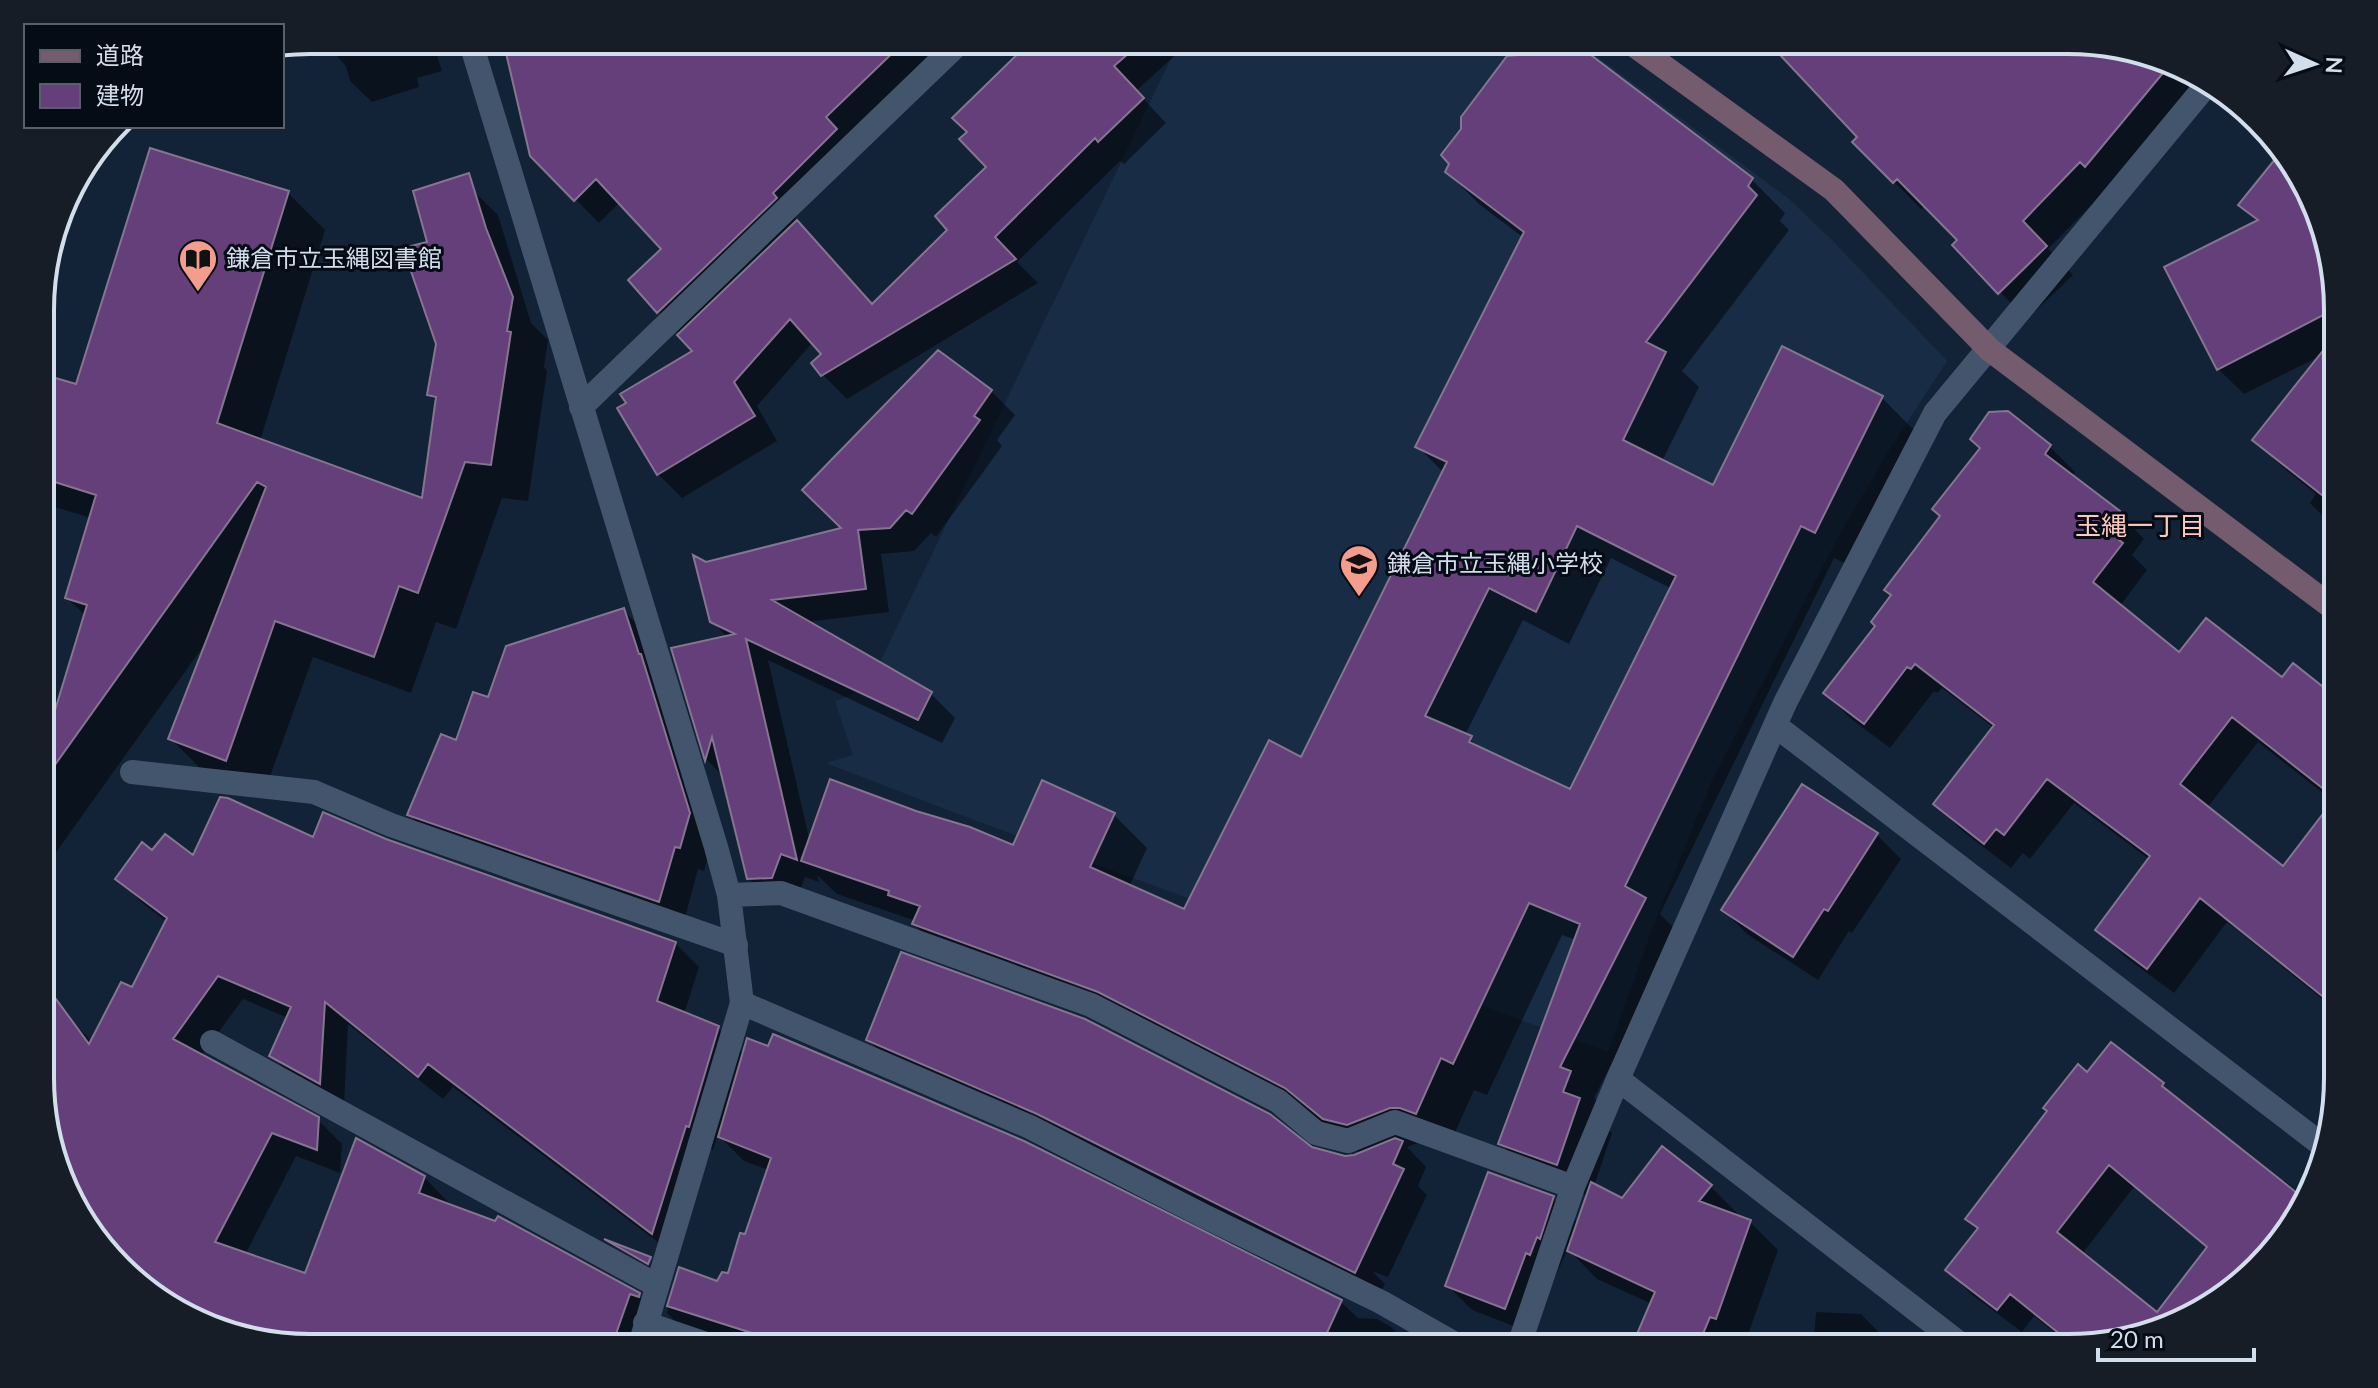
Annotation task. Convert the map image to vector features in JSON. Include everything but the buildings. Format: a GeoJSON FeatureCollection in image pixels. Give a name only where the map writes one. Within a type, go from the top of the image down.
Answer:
{"type":"FeatureCollection","features":[{"type":"Feature","properties":{"kind":"street"},"geometry":{"type":"LineString","coordinates":[[474,54],[690,755],[729,895],[736,945],[742,1003],[642,1334]]}},
{"type":"Feature","properties":{"kind":"street"},"geometry":{"type":"LineString","coordinates":[[581,407],[947,54]]}},
{"type":"Feature","properties":{"kind":"street"},"geometry":{"type":"LineString","coordinates":[[1646,54],[1834,190],[1990,350],[2323,600]]}},
{"type":"Feature","properties":{"kind":"street"},"geometry":{"type":"LineString","coordinates":[[1523,1333],[1573,1187],[1776,726],[1935,413],[2201,92]]}},
{"type":"Feature","properties":{"kind":"street"},"geometry":{"type":"LineString","coordinates":[[1776,726],[2316,1140]]}},
{"type":"Feature","properties":{"kind":"street"},"geometry":{"type":"LineString","coordinates":[[132,772],[314,792],[391,825],[736,945]]}},
{"type":"Feature","properties":{"kind":"street"},"geometry":{"type":"LineString","coordinates":[[729,895],[781,893],[1091,1005],[1278,1101],[1316,1133],[1348,1141],[1395,1122],[1573,1187]]}},
{"type":"Feature","properties":{"kind":"street"},"geometry":{"type":"LineString","coordinates":[[742,1003],[1030,1127],[1381,1302],[1436,1333]]}},
{"type":"Feature","properties":{"kind":"street"},"geometry":{"type":"LineString","coordinates":[[212,1042],[656,1285]]}},
{"type":"Feature","properties":{"kind":"street"},"geometry":{"type":"LineString","coordinates":[[1618,1079],[1946,1333]]}},
{"type":"Feature","properties":{"kind":"street"},"geometry":{"type":"LineString","coordinates":[[645,1323],[677,1334]]}},
{"type":"Feature","properties":{"kind":"shaded area","name":"鎌倉市立玉縄小学校"},"geometry":{"type":"Polygon","coordinates":[[[1173,54],[1594,54],[1789,199],[1947,361],[1887,453],[1836,541],[1712,780],[1652,929],[1608,1052],[826,763],[853,755],[835,701],[867,689],[1173,54]]]}},
{"type":"Feature","properties":{"kind":"place","name":"鎌倉市立玉縄図書館"},"geometry":{"type":"Point","coordinates":[198,293]}},
{"type":"Feature","properties":{"kind":"place","name":"鎌倉市立玉縄小学校"},"geometry":{"type":"Point","coordinates":[1359,598]}},
{"type":"Feature","properties":{"kind":"district","name":"玉縄一丁目"},"geometry":{"type":"Point","coordinates":[2140,526]}}]}
